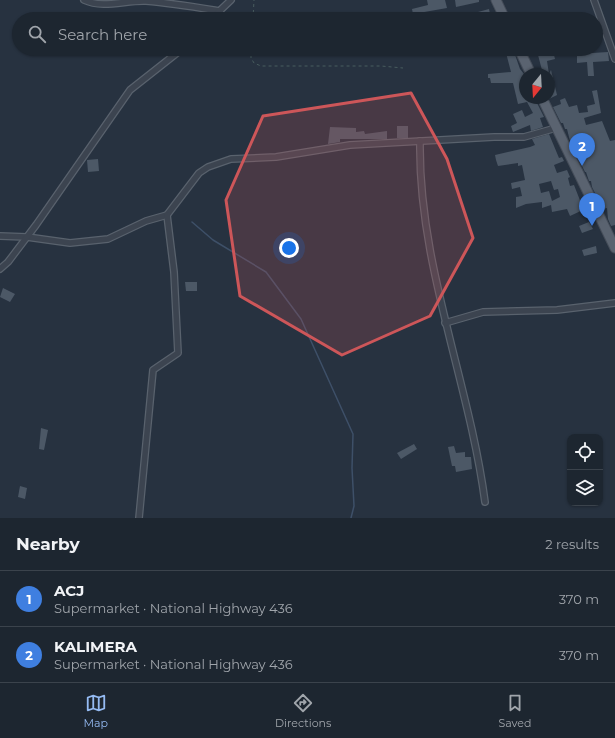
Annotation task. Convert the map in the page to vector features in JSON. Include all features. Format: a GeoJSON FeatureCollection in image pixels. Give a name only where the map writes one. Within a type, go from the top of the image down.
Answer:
{"type":"FeatureCollection","features":[{"type":"Feature","properties":{"kind":"main road"},"geometry":{"type":"LineString","coordinates":[[496,0],[502,12]]}},
{"type":"Feature","properties":{"kind":"main road"},"geometry":{"type":"LineString","coordinates":[[522,56],[528,68]]}},
{"type":"Feature","properties":{"kind":"main road"},"geometry":{"type":"LineString","coordinates":[[545,104],[615,248]]}},
{"type":"Feature","properties":{"kind":"street"},"geometry":{"type":"LineString","coordinates":[[84,0],[114,4],[143,1],[173,3],[220,11],[231,0]]}},
{"type":"Feature","properties":{"kind":"street"},"geometry":{"type":"LineString","coordinates":[[594,0],[598,12]]}},
{"type":"Feature","properties":{"kind":"street"},"geometry":{"type":"LineString","coordinates":[[603,27],[614,59]]}},
{"type":"Feature","properties":{"kind":"street"},"geometry":{"type":"LineString","coordinates":[[0,269],[8,262],[130,90],[173,56]]}},
{"type":"Feature","properties":{"kind":"street"},"geometry":{"type":"LineString","coordinates":[[0,236],[26,237],[70,243],[108,239],[146,222],[167,215],[199,173],[208,167],[231,159],[276,157],[350,145],[524,137],[556,128]]}},
{"type":"Feature","properties":{"kind":"street"},"geometry":{"type":"LineString","coordinates":[[420,141],[420,163],[428,229],[440,303],[480,465],[485,502]]}},
{"type":"Feature","properties":{"kind":"street"},"geometry":{"type":"LineString","coordinates":[[139,518],[153,370],[178,353],[174,272],[167,215]]}},
{"type":"Feature","properties":{"kind":"street"},"geometry":{"type":"LineString","coordinates":[[445,323],[482,312],[556,310],[615,303]]}},
{"type":"Feature","properties":{"kind":"path"},"geometry":{"type":"LineString","coordinates":[[253,12],[254,0]]}},
{"type":"Feature","properties":{"kind":"path"},"geometry":{"type":"LineString","coordinates":[[251,56],[254,64],[260,66],[381,66],[403,68]]}},
{"type":"Feature","properties":{"kind":"highlighted area"},"geometry":{"type":"Polygon","coordinates":[[[411,93],[447,159],[473,238],[430,316],[342,355],[240,296],[226,200],[263,116],[411,93]]]}},
{"type":"Feature","properties":{"kind":"building"},"geometry":{"type":"Polygon","coordinates":[[[427,0],[445,0],[447,8],[424,12],[413,12],[412,9],[428,5],[427,0]]]}},
{"type":"Feature","properties":{"kind":"building"},"geometry":{"type":"Polygon","coordinates":[[[455,0],[479,0],[479,2],[456,7],[455,0]]]}},
{"type":"Feature","properties":{"kind":"building"},"geometry":{"type":"Polygon","coordinates":[[[489,9],[490,12],[478,12],[489,9]]]}},
{"type":"Feature","properties":{"kind":"building"},"geometry":{"type":"Polygon","coordinates":[[[603,52],[608,52],[609,61],[593,62],[594,76],[588,76],[587,62],[577,63],[577,56],[603,56],[603,52]]]}},
{"type":"Feature","properties":{"kind":"building"},"geometry":{"type":"Polygon","coordinates":[[[507,56],[515,56],[520,68],[519,104],[513,83],[491,83],[490,78],[488,78],[488,74],[511,72],[507,56]]]}},
{"type":"Feature","properties":{"kind":"building"},"geometry":{"type":"Polygon","coordinates":[[[538,56],[554,56],[555,59],[547,61],[548,68],[541,68],[538,56]]]}},
{"type":"Feature","properties":{"kind":"building"},"geometry":{"type":"Polygon","coordinates":[[[597,90],[601,113],[584,118],[586,125],[602,121],[610,141],[615,140],[615,225],[611,226],[608,219],[607,208],[603,209],[592,187],[591,181],[589,181],[570,141],[567,129],[565,129],[563,123],[561,123],[553,107],[561,104],[560,100],[565,98],[569,107],[577,105],[579,113],[588,112],[587,106],[595,104],[592,91],[597,90]]]}},
{"type":"Feature","properties":{"kind":"building"},"geometry":{"type":"Polygon","coordinates":[[[528,104],[538,104],[544,117],[540,118],[543,127],[531,131],[530,125],[513,132],[511,126],[517,123],[513,114],[522,110],[525,117],[533,113],[528,104]]]}},
{"type":"Feature","properties":{"kind":"building"},"geometry":{"type":"Polygon","coordinates":[[[397,126],[408,126],[408,138],[397,138],[397,126]]]}},
{"type":"Feature","properties":{"kind":"building"},"geometry":{"type":"Polygon","coordinates":[[[330,127],[356,128],[356,132],[364,131],[365,134],[387,131],[387,139],[340,139],[340,142],[328,144],[330,127]]]}},
{"type":"Feature","properties":{"kind":"building"},"geometry":{"type":"Polygon","coordinates":[[[549,134],[559,158],[562,157],[564,161],[554,165],[557,173],[567,170],[570,177],[568,178],[570,186],[574,185],[585,209],[570,216],[567,209],[552,212],[551,205],[542,208],[542,202],[526,204],[516,208],[516,197],[522,196],[520,187],[512,189],[511,183],[525,180],[522,165],[518,166],[518,163],[498,166],[495,155],[535,145],[532,139],[549,134]],[[551,181],[539,184],[541,193],[549,191],[552,201],[560,197],[558,189],[554,190],[551,181]]]}},
{"type":"Feature","properties":{"kind":"building"},"geometry":{"type":"Polygon","coordinates":[[[98,159],[99,171],[88,172],[87,160],[98,159]]]}},
{"type":"Feature","properties":{"kind":"building"},"geometry":{"type":"Polygon","coordinates":[[[589,222],[593,229],[582,233],[579,226],[589,222]]]}},
{"type":"Feature","properties":{"kind":"building"},"geometry":{"type":"Polygon","coordinates":[[[596,246],[597,253],[584,256],[582,250],[596,246]]]}},
{"type":"Feature","properties":{"kind":"building"},"geometry":{"type":"Polygon","coordinates":[[[185,282],[197,282],[197,291],[186,291],[185,282]]]}},
{"type":"Feature","properties":{"kind":"building"},"geometry":{"type":"Polygon","coordinates":[[[3,288],[15,294],[10,302],[0,297],[3,288]]]}},
{"type":"Feature","properties":{"kind":"building"},"geometry":{"type":"Polygon","coordinates":[[[41,428],[48,430],[44,450],[39,449],[41,428]]]}},
{"type":"Feature","properties":{"kind":"building"},"geometry":{"type":"Polygon","coordinates":[[[414,444],[417,449],[401,459],[397,453],[414,444]]]}},
{"type":"Feature","properties":{"kind":"building"},"geometry":{"type":"Polygon","coordinates":[[[454,446],[456,453],[465,452],[465,457],[471,457],[472,469],[456,472],[455,466],[452,466],[448,447],[454,446]]]}},
{"type":"Feature","properties":{"kind":"building"},"geometry":{"type":"Polygon","coordinates":[[[20,486],[27,488],[25,499],[18,497],[20,486]]]}},
{"type":"Feature","properties":{"kind":"waterway"},"geometry":{"type":"LineString","coordinates":[[192,222],[213,240],[266,272],[301,319],[353,434],[352,468],[354,506],[351,518]]}},
{"type":"Feature","properties":{"kind":"place","name":"KALIMERA"},"geometry":{"type":"Point","coordinates":[582,166]}},
{"type":"Feature","properties":{"kind":"place","name":"ACJ"},"geometry":{"type":"Point","coordinates":[592,226]}}]}
